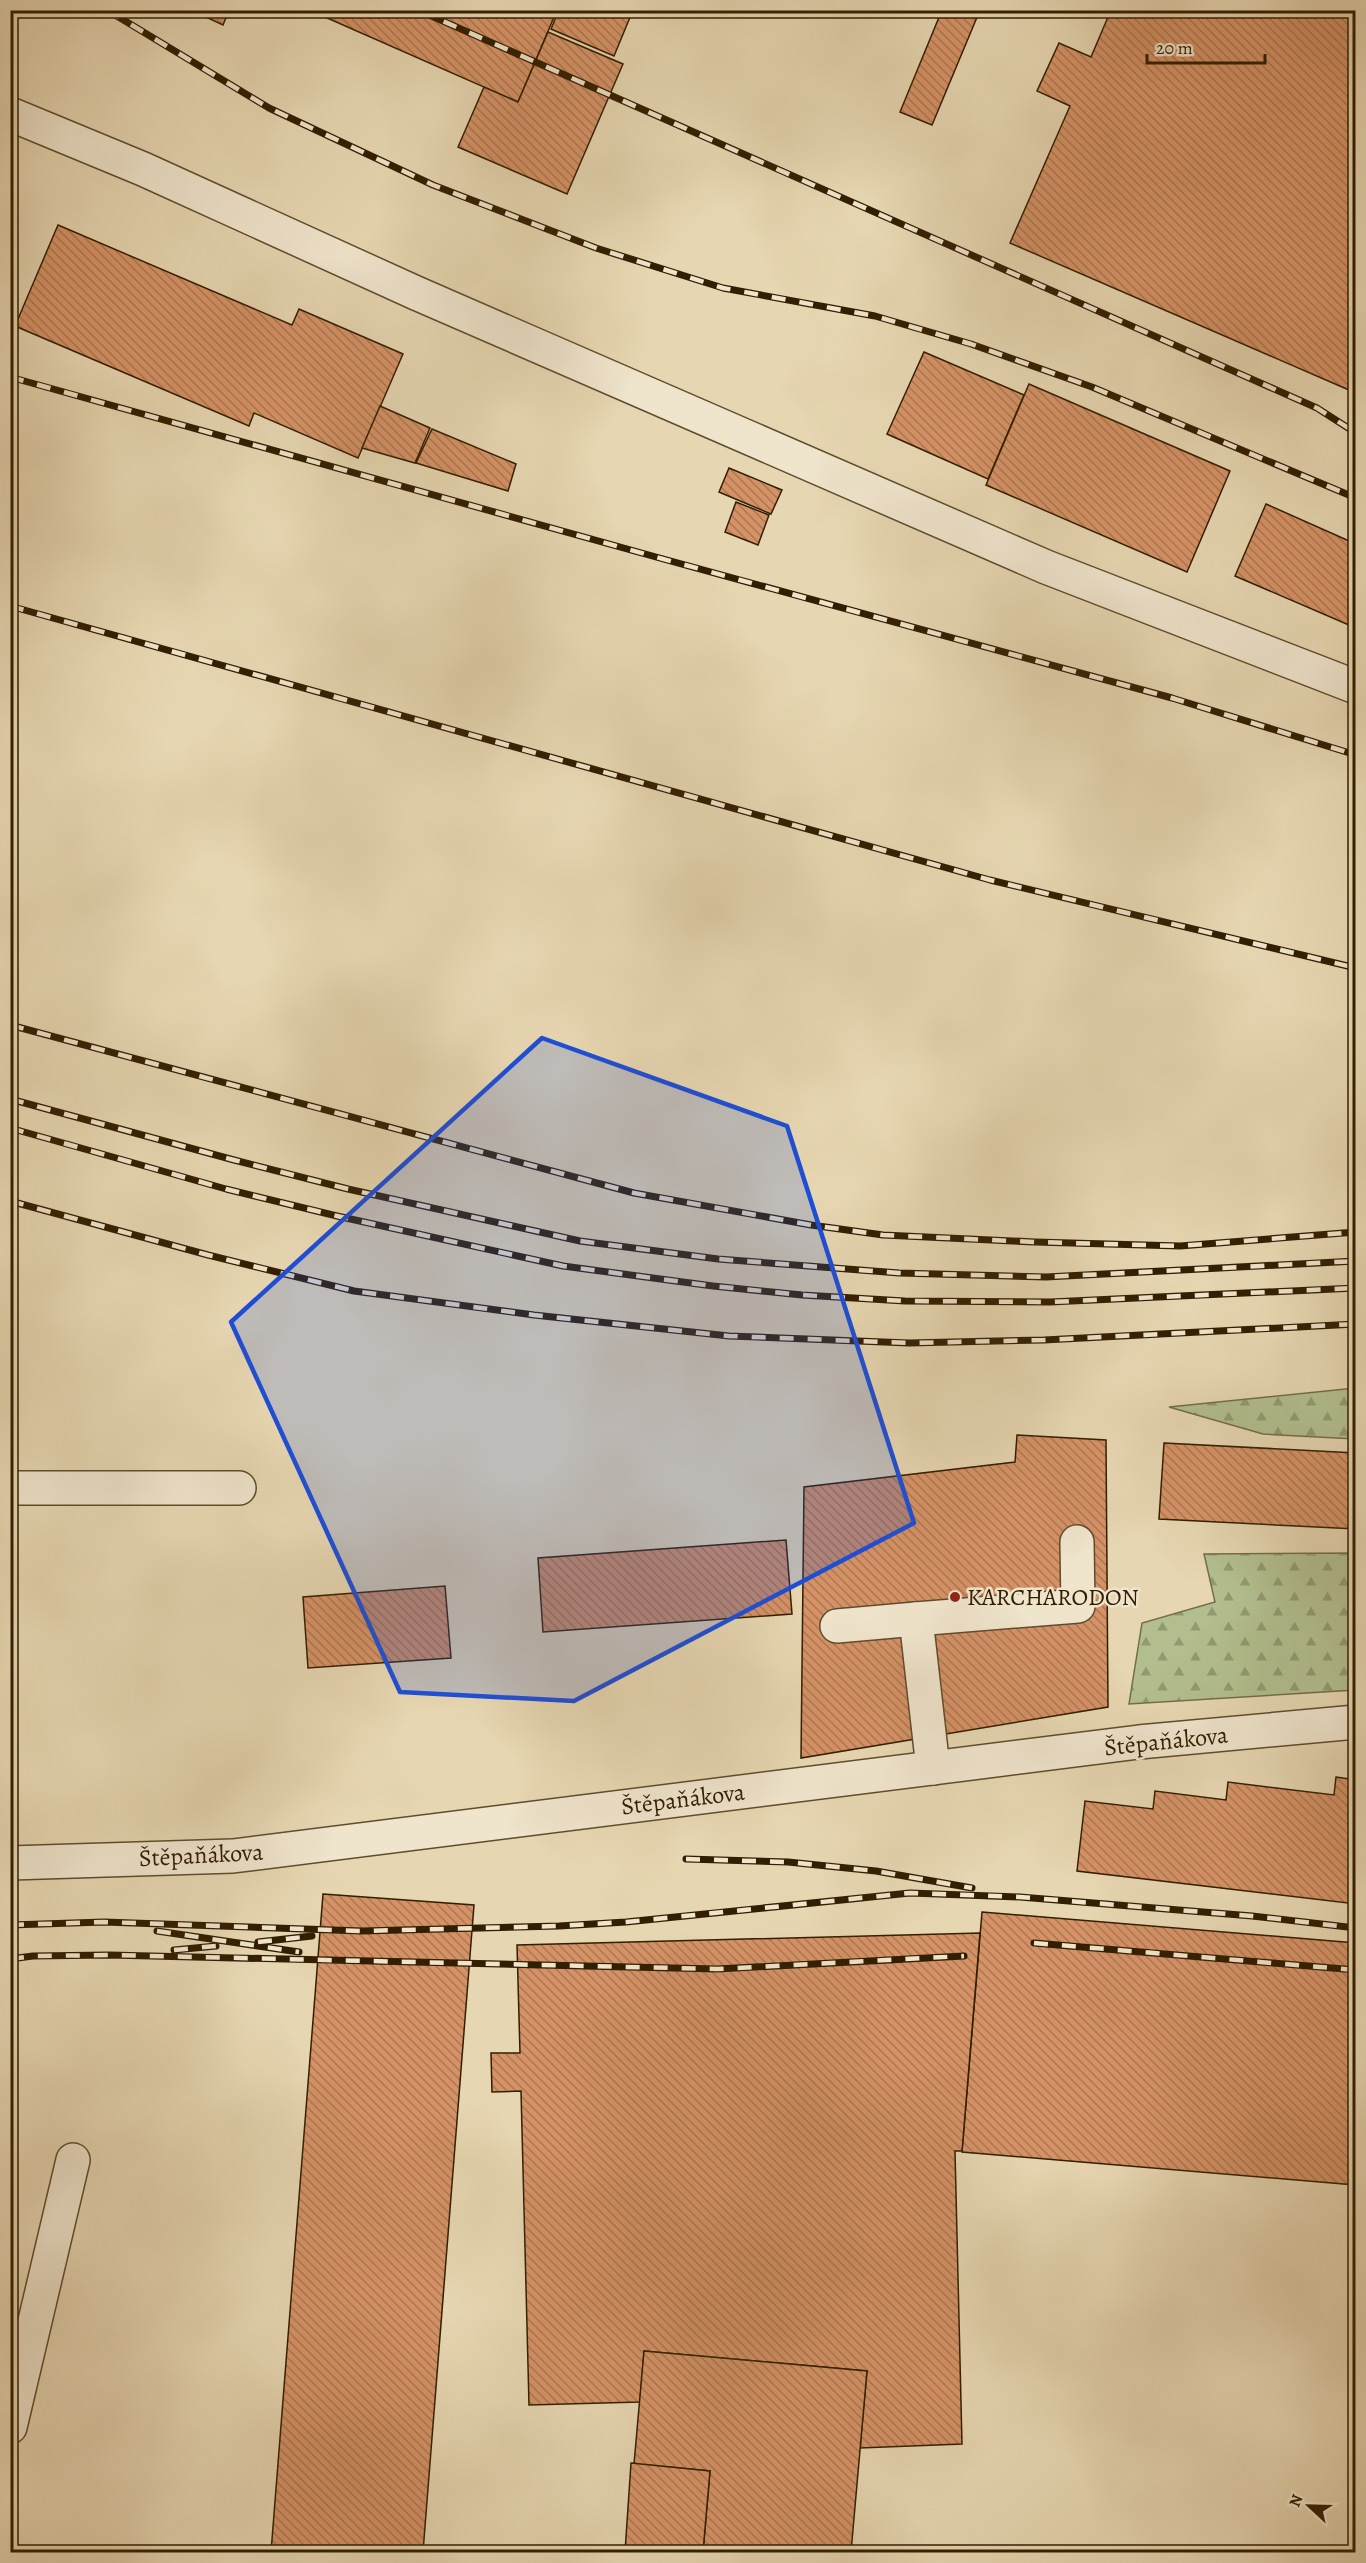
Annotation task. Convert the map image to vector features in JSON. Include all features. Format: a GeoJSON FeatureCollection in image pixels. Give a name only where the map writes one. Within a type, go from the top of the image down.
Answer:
{"type":"FeatureCollection","features":[{"type":"Feature","properties":{"kind":"street"},"geometry":{"type":"LineString","coordinates":[[10,114],[143,170],[426,298],[1046,567],[1356,687]]}},
{"type":"Feature","properties":{"kind":"street"},"geometry":{"type":"LineString","coordinates":[[10,1488],[239,1488]]}},
{"type":"Feature","properties":{"kind":"street"},"geometry":{"type":"LineString","coordinates":[[837,1626],[1078,1606],[1077,1542]]}},
{"type":"Feature","properties":{"kind":"street"},"geometry":{"type":"LineString","coordinates":[[916,1619],[933,1768]]}},
{"type":"Feature","properties":{"kind":"street","name":"Štěpaňákova"},"geometry":{"type":"LineString","coordinates":[[10,1863],[233,1856],[1139,1742],[1356,1722]]}},
{"type":"Feature","properties":{"kind":"street"},"geometry":{"type":"LineString","coordinates":[[10,2427],[73,2160]]}},
{"type":"Feature","properties":{"kind":"highlighted area"},"geometry":{"type":"Polygon","coordinates":[[[542,1038],[787,1126],[914,1523],[574,1701],[400,1692],[231,1322],[542,1038]]]}},
{"type":"Feature","properties":{"kind":"green space"},"geometry":{"type":"Polygon","coordinates":[[[1355,1388],[1355,1439],[1263,1434],[1169,1407],[1355,1388]]]}},
{"type":"Feature","properties":{"kind":"green space"},"geometry":{"type":"Polygon","coordinates":[[[1355,1553],[1355,1690],[1129,1704],[1142,1623],[1215,1602],[1204,1554],[1355,1553]]]}},
{"type":"Feature","properties":{"kind":"building"},"geometry":{"type":"Polygon","coordinates":[[[191,10],[229,10],[223,25],[191,10]]]}},
{"type":"Feature","properties":{"kind":"building"},"geometry":{"type":"Polygon","coordinates":[[[309,10],[557,10],[518,102],[309,10]]]}},
{"type":"Feature","properties":{"kind":"building"},"geometry":{"type":"Polygon","coordinates":[[[559,10],[633,10],[614,56],[551,29],[559,10]]]}},
{"type":"Feature","properties":{"kind":"building"},"geometry":{"type":"Polygon","coordinates":[[[942,10],[980,10],[932,125],[900,112],[942,10]]]}},
{"type":"Feature","properties":{"kind":"building"},"geometry":{"type":"Polygon","coordinates":[[[1111,10],[1356,10],[1356,393],[1010,243],[1070,106],[1037,91],[1059,43],[1091,57],[1111,10]]]}},
{"type":"Feature","properties":{"kind":"building"},"geometry":{"type":"Polygon","coordinates":[[[548,32],[623,64],[567,194],[458,147],[484,87],[518,102],[548,32]]]}},
{"type":"Feature","properties":{"kind":"building"},"geometry":{"type":"Polygon","coordinates":[[[58,225],[292,325],[299,309],[403,354],[358,458],[254,413],[249,426],[15,326],[58,225]]]}},
{"type":"Feature","properties":{"kind":"building"},"geometry":{"type":"Polygon","coordinates":[[[924,352],[1024,395],[988,479],[887,434],[924,352]]]}},
{"type":"Feature","properties":{"kind":"building"},"geometry":{"type":"Polygon","coordinates":[[[1029,384],[1230,471],[1187,572],[986,485],[1029,384]]]}},
{"type":"Feature","properties":{"kind":"building"},"geometry":{"type":"Polygon","coordinates":[[[380,406],[430,428],[415,463],[362,448],[380,406]]]}},
{"type":"Feature","properties":{"kind":"building"},"geometry":{"type":"Polygon","coordinates":[[[432,429],[516,464],[508,491],[416,463],[432,429]]]}},
{"type":"Feature","properties":{"kind":"building"},"geometry":{"type":"Polygon","coordinates":[[[729,468],[782,490],[771,514],[719,492],[729,468]]]}},
{"type":"Feature","properties":{"kind":"building"},"geometry":{"type":"Polygon","coordinates":[[[736,502],[769,515],[758,545],[725,532],[736,502]]]}},
{"type":"Feature","properties":{"kind":"building"},"geometry":{"type":"Polygon","coordinates":[[[1266,504],[1356,544],[1356,628],[1235,576],[1266,504]]]}},
{"type":"Feature","properties":{"kind":"building","name":"KARCHARODON"},"geometry":{"type":"Polygon","coordinates":[[[1017,1435],[1106,1440],[1108,1707],[801,1758],[804,1487],[1015,1462],[1017,1435]]]}},
{"type":"Feature","properties":{"kind":"building"},"geometry":{"type":"Polygon","coordinates":[[[1164,1443],[1356,1453],[1356,1529],[1159,1519],[1164,1443]]]}},
{"type":"Feature","properties":{"kind":"building"},"geometry":{"type":"Polygon","coordinates":[[[786,1540],[792,1614],[543,1632],[538,1558],[786,1540]]]}},
{"type":"Feature","properties":{"kind":"building"},"geometry":{"type":"Polygon","coordinates":[[[445,1586],[451,1658],[308,1668],[303,1597],[445,1586]]]}},
{"type":"Feature","properties":{"kind":"building"},"geometry":{"type":"Polygon","coordinates":[[[1336,1777],[1356,1780],[1356,1904],[1077,1871],[1085,1801],[1153,1809],[1155,1791],[1226,1800],[1228,1782],[1334,1795],[1336,1777]]]}},
{"type":"Feature","properties":{"kind":"building"},"geometry":{"type":"Polygon","coordinates":[[[323,1894],[474,1905],[423,2552],[271,2552],[323,1894]]]}},
{"type":"Feature","properties":{"kind":"building"},"geometry":{"type":"Polygon","coordinates":[[[982,1912],[1356,1943],[1356,2223],[1353,2222],[1355,2185],[962,2152],[982,1912]]]}},
{"type":"Feature","properties":{"kind":"building"},"geometry":{"type":"Polygon","coordinates":[[[980,1933],[962,2151],[955,2151],[962,2444],[860,2448],[867,2371],[644,2351],[640,2402],[529,2405],[521,2091],[492,2092],[491,2053],[520,2053],[517,1945],[980,1933]]]}},
{"type":"Feature","properties":{"kind":"building"},"geometry":{"type":"Polygon","coordinates":[[[644,2351],[867,2371],[851,2552],[703,2552],[710,2471],[634,2464],[644,2351]]]}},
{"type":"Feature","properties":{"kind":"building"},"geometry":{"type":"Polygon","coordinates":[[[631,2463],[710,2471],[703,2552],[625,2552],[631,2463]]]}},
{"type":"Feature","properties":{"kind":"railway"},"geometry":{"type":"LineString","coordinates":[[107,10],[269,108],[433,185],[596,248],[723,288],[875,316],[971,344],[1092,387],[1356,498]]}},
{"type":"Feature","properties":{"kind":"railway"},"geometry":{"type":"LineString","coordinates":[[418,10],[1317,408],[1356,433]]}},
{"type":"Feature","properties":{"kind":"railway"},"geometry":{"type":"LineString","coordinates":[[10,377],[1172,698],[1356,755]]}},
{"type":"Feature","properties":{"kind":"railway"},"geometry":{"type":"LineString","coordinates":[[10,606],[990,880],[1356,968]]}},
{"type":"Feature","properties":{"kind":"railway"},"geometry":{"type":"LineString","coordinates":[[10,1025],[634,1193],[811,1225],[883,1235],[1180,1246],[1356,1232]]}},
{"type":"Feature","properties":{"kind":"railway"},"geometry":{"type":"LineString","coordinates":[[10,1099],[348,1189],[580,1241],[718,1259],[899,1273],[1046,1277],[1356,1261]]}},
{"type":"Feature","properties":{"kind":"railway"},"geometry":{"type":"LineString","coordinates":[[10,1128],[226,1189],[337,1216],[563,1266],[713,1286],[802,1295],[905,1301],[1050,1302],[1356,1288]]}},
{"type":"Feature","properties":{"kind":"railway"},"geometry":{"type":"LineString","coordinates":[[10,1201],[208,1255],[354,1291],[534,1315],[729,1336],[909,1343],[1044,1340],[1356,1324]]}},
{"type":"Feature","properties":{"kind":"railway"},"geometry":{"type":"LineString","coordinates":[[686,1859],[788,1862],[876,1871],[972,1888]]}},
{"type":"Feature","properties":{"kind":"railway"},"geometry":{"type":"LineString","coordinates":[[10,1925],[104,1922],[362,1931],[559,1926],[626,1922],[910,1893],[1020,1897],[1252,1916],[1356,1928]]}},
{"type":"Feature","properties":{"kind":"railway"},"geometry":{"type":"LineString","coordinates":[[157,1931],[299,1952]]}},
{"type":"Feature","properties":{"kind":"railway"},"geometry":{"type":"LineString","coordinates":[[258,1942],[312,1936]]}},
{"type":"Feature","properties":{"kind":"railway"},"geometry":{"type":"LineString","coordinates":[[1034,1943],[1356,1970]]}},
{"type":"Feature","properties":{"kind":"railway"},"geometry":{"type":"LineString","coordinates":[[174,1950],[216,1946]]}},
{"type":"Feature","properties":{"kind":"railway"},"geometry":{"type":"LineString","coordinates":[[10,1959],[33,1956],[109,1955],[717,1969],[964,1956]]}},
{"type":"Feature","properties":{"kind":"place","name":"KARCHARODON"},"geometry":{"type":"Point","coordinates":[955,1597]}}]}
